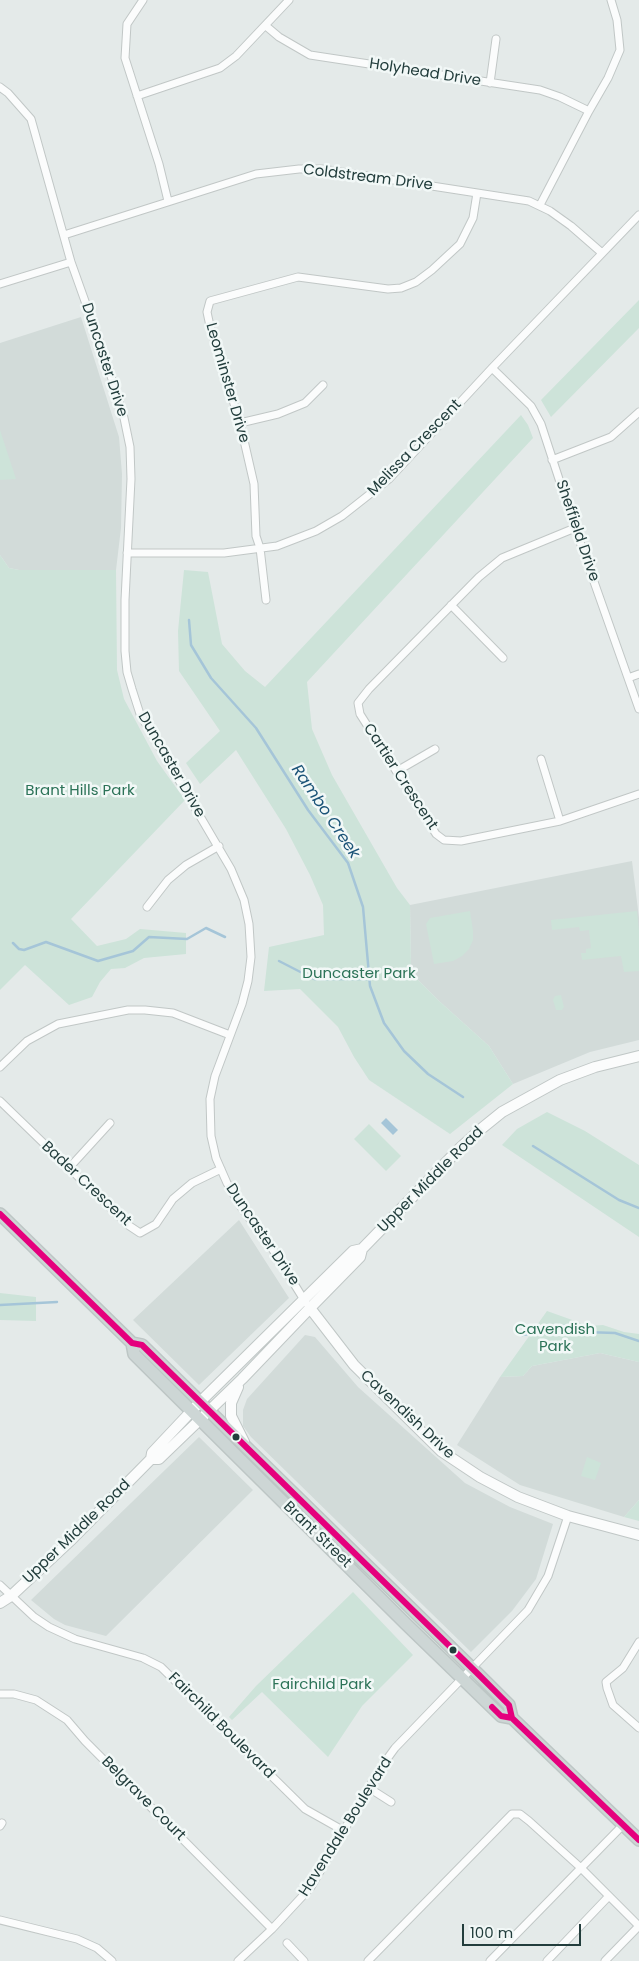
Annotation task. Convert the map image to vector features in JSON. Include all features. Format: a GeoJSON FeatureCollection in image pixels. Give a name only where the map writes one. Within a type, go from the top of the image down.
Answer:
{"type":"FeatureCollection","features":[{"type":"Feature","properties":{"kind":"main road","name":"Upper Middle Road"},"geometry":{"type":"LineString","coordinates":[[196,1415],[200,1402],[360,1258],[362,1250],[460,1148],[502,1112],[560,1080],[595,1067],[639,1056]]}},
{"type":"Feature","properties":{"kind":"main road","name":"Brant Street"},"geometry":{"type":"LineString","coordinates":[[0,1214],[132,1342],[142,1345],[509,1705],[512,1718],[639,1840]]}},
{"type":"Feature","properties":{"kind":"main road","name":"Upper Middle Road"},"geometry":{"type":"LineString","coordinates":[[0,1603],[11,1596],[72,1539],[151,1459],[152,1453],[196,1415],[209,1411],[242,1379],[307,1304]]}},
{"type":"Feature","properties":{"kind":"main road","name":"Cavendish Drive"},"geometry":{"type":"LineString","coordinates":[[307,1304],[354,1365],[441,1451],[480,1477],[512,1494],[568,1516],[639,1535]]}},
{"type":"Feature","properties":{"kind":"main road","name":"Brant Street"},"geometry":{"type":"LineString","coordinates":[[132,1342],[134,1354],[501,1716],[512,1718]]}},
{"type":"Feature","properties":{"kind":"main road"},"geometry":{"type":"LineString","coordinates":[[242,1379],[233,1397],[230,1416],[248,1449]]}},
{"type":"Feature","properties":{"kind":"street"},"geometry":{"type":"LineString","coordinates":[[143,0],[127,24],[125,58],[159,164],[168,201]]}},
{"type":"Feature","properties":{"kind":"street"},"geometry":{"type":"LineString","coordinates":[[137,96],[220,68],[236,56],[289,0]]}},
{"type":"Feature","properties":{"kind":"street"},"geometry":{"type":"LineString","coordinates":[[540,205],[608,78],[620,50],[617,20],[611,0]]}},
{"type":"Feature","properties":{"kind":"street","name":"Holyhead Drive"},"geometry":{"type":"LineString","coordinates":[[266,26],[279,37],[310,55],[540,90],[589,111]]}},
{"type":"Feature","properties":{"kind":"street"},"geometry":{"type":"LineString","coordinates":[[490,83],[496,39]]}},
{"type":"Feature","properties":{"kind":"street","name":"Duncaster Drive"},"geometry":{"type":"LineString","coordinates":[[0,87],[8,93],[31,119],[72,262],[124,418],[130,447],[131,478],[125,651],[127,672],[132,689],[140,714],[231,869],[244,900],[250,924],[252,957],[248,981],[242,1004],[215,1076],[210,1099],[211,1136],[220,1169],[227,1183],[307,1304]]}},
{"type":"Feature","properties":{"kind":"street","name":"Coldstream Drive"},"geometry":{"type":"LineString","coordinates":[[64,234],[256,174],[299,169],[322,169],[529,201],[540,205],[571,226],[602,253]]}},
{"type":"Feature","properties":{"kind":"street","name":"Leominster Drive"},"geometry":{"type":"LineString","coordinates":[[266,600],[260,548],[256,536],[254,484],[240,423],[210,326],[207,312],[210,301],[298,277],[388,289],[401,288],[416,282],[460,244],[473,218],[477,193]]}},
{"type":"Feature","properties":{"kind":"street","name":"Melissa Crescent"},"geometry":{"type":"LineString","coordinates":[[127,553],[224,553],[278,546],[316,531],[342,516],[388,479],[639,215]]}},
{"type":"Feature","properties":{"kind":"street"},"geometry":{"type":"LineString","coordinates":[[0,284],[72,262]]}},
{"type":"Feature","properties":{"kind":"street","name":"Sheffield Drive"},"geometry":{"type":"LineString","coordinates":[[492,368],[531,406],[541,424],[574,528],[639,709]]}},
{"type":"Feature","properties":{"kind":"street"},"geometry":{"type":"LineString","coordinates":[[240,423],[278,414],[305,403],[323,385]]}},
{"type":"Feature","properties":{"kind":"street"},"geometry":{"type":"LineString","coordinates":[[552,460],[612,436],[639,412]]}},
{"type":"Feature","properties":{"kind":"street","name":"Cartier Crescent"},"geometry":{"type":"LineString","coordinates":[[574,528],[502,558],[479,577],[369,689],[358,703],[360,714],[436,834],[444,840],[461,841],[560,821],[639,794]]}},
{"type":"Feature","properties":{"kind":"street"},"geometry":{"type":"LineString","coordinates":[[451,605],[504,658]]}},
{"type":"Feature","properties":{"kind":"street"},"geometry":{"type":"LineString","coordinates":[[628,678],[639,674]]}},
{"type":"Feature","properties":{"kind":"street"},"geometry":{"type":"LineString","coordinates":[[397,771],[435,749]]}},
{"type":"Feature","properties":{"kind":"street"},"geometry":{"type":"LineString","coordinates":[[541,759],[560,821]]}},
{"type":"Feature","properties":{"kind":"street"},"geometry":{"type":"LineString","coordinates":[[147,907],[168,880],[186,866],[219,846]]}},
{"type":"Feature","properties":{"kind":"street"},"geometry":{"type":"LineString","coordinates":[[0,1067],[27,1042],[58,1024],[128,1010],[145,1010],[173,1014],[230,1035]]}},
{"type":"Feature","properties":{"kind":"street","name":"Bader Crescent"},"geometry":{"type":"LineString","coordinates":[[0,1101],[128,1225],[140,1233],[156,1224],[173,1199],[192,1183],[220,1169]]}},
{"type":"Feature","properties":{"kind":"street"},"geometry":{"type":"LineString","coordinates":[[69,1168],[110,1123]]}},
{"type":"Feature","properties":{"kind":"street","name":"Havendale Boulevard"},"geometry":{"type":"LineString","coordinates":[[238,1961],[272,1929],[312,1886],[369,1788],[396,1748],[528,1610],[539,1594],[555,1560],[568,1516]]}},
{"type":"Feature","properties":{"kind":"street","name":"Fairchild Boulevard"},"geometry":{"type":"LineString","coordinates":[[0,1585],[34,1617],[65,1636],[143,1658],[161,1667],[305,1809],[344,1831]]}},
{"type":"Feature","properties":{"kind":"street"},"geometry":{"type":"LineString","coordinates":[[639,1642],[623,1668],[606,1682],[606,1688],[613,1705],[639,1728]]}},
{"type":"Feature","properties":{"kind":"street","name":"Belgrave Court"},"geometry":{"type":"LineString","coordinates":[[0,1694],[14,1694],[36,1700],[67,1720],[85,1741],[272,1929]]}},
{"type":"Feature","properties":{"kind":"street"},"geometry":{"type":"LineString","coordinates":[[369,1788],[391,1802]]}},
{"type":"Feature","properties":{"kind":"street"},"geometry":{"type":"LineString","coordinates":[[368,1961],[512,1814],[520,1814],[525,1818],[581,1868],[639,1926],[605,1961]]}},
{"type":"Feature","properties":{"kind":"street"},"geometry":{"type":"LineString","coordinates":[[492,1961],[623,1825]]}},
{"type":"Feature","properties":{"kind":"street"},"geometry":{"type":"LineString","coordinates":[[547,1961],[609,1896]]}},
{"type":"Feature","properties":{"kind":"street"},"geometry":{"type":"LineString","coordinates":[[0,1920],[76,1939],[97,1948],[112,1961]]}},
{"type":"Feature","properties":{"kind":"street"},"geometry":{"type":"LineString","coordinates":[[286,1943],[304,1961]]}},
{"type":"Feature","properties":{"kind":"shaded area"},"geometry":{"type":"Polygon","coordinates":[[[81,317],[119,437],[122,474],[121,528],[116,570],[19,570],[9,568],[0,555],[0,343],[81,317]]]}},
{"type":"Feature","properties":{"kind":"shaded area"},"geometry":{"type":"Polygon","coordinates":[[[632,861],[639,918],[639,1040],[590,1052],[513,1084],[489,1046],[438,1000],[417,979],[411,970],[410,905],[632,861]]]}},
{"type":"Feature","properties":{"kind":"shaded area"},"geometry":{"type":"Polygon","coordinates":[[[239,1220],[289,1298],[199,1385],[133,1320],[239,1220]]]}},
{"type":"Feature","properties":{"kind":"shaded area"},"geometry":{"type":"Polygon","coordinates":[[[305,1335],[315,1337],[358,1387],[465,1483],[510,1507],[553,1524],[536,1579],[512,1611],[471,1652],[251,1437],[243,1426],[243,1410],[247,1399],[305,1335]]]}},
{"type":"Feature","properties":{"kind":"shaded area"},"geometry":{"type":"Polygon","coordinates":[[[600,1353],[639,1362],[639,1500],[624,1517],[520,1485],[457,1445],[500,1377],[523,1376],[532,1366],[600,1353]]]}},
{"type":"Feature","properties":{"kind":"shaded area"},"geometry":{"type":"Polygon","coordinates":[[[199,1437],[253,1490],[106,1636],[65,1625],[54,1619],[31,1600],[199,1437]]]}},
{"type":"Feature","properties":{"kind":"green space"},"geometry":{"type":"Polygon","coordinates":[[[639,300],[639,328],[551,417],[541,400],[639,300]]]}},
{"type":"Feature","properties":{"kind":"green space","name":"Duncaster Park"},"geometry":{"type":"Polygon","coordinates":[[[521,415],[528,425],[533,438],[307,682],[312,729],[332,775],[397,888],[410,905],[411,970],[417,979],[438,1000],[489,1046],[513,1084],[450,1134],[369,1080],[338,1027],[300,989],[264,991],[269,947],[324,935],[323,905],[286,829],[236,750],[200,784],[186,763],[220,731],[179,671],[178,631],[184,570],[208,572],[222,644],[245,671],[265,687],[521,415]]]}},
{"type":"Feature","properties":{"kind":"green space"},"geometry":{"type":"Polygon","coordinates":[[[0,430],[16,479],[0,480],[0,430]]]}},
{"type":"Feature","properties":{"kind":"green space","name":"Brant Hills Park"},"geometry":{"type":"Polygon","coordinates":[[[0,555],[9,568],[19,570],[116,570],[117,670],[124,699],[157,761],[185,800],[71,919],[97,946],[126,939],[140,929],[186,933],[186,954],[144,958],[125,968],[111,969],[100,982],[92,997],[69,1005],[25,965],[0,990],[0,555]]]}},
{"type":"Feature","properties":{"kind":"green space"},"geometry":{"type":"Polygon","coordinates":[[[470,911],[473,940],[469,949],[453,961],[434,964],[426,924],[430,918],[470,911]]]}},
{"type":"Feature","properties":{"kind":"green space"},"geometry":{"type":"Polygon","coordinates":[[[637,911],[639,971],[624,972],[621,956],[582,960],[581,953],[586,953],[586,949],[591,948],[589,930],[580,931],[579,927],[552,930],[551,920],[637,911]]]}},
{"type":"Feature","properties":{"kind":"green space"},"geometry":{"type":"Polygon","coordinates":[[[561,995],[564,1007],[562,1010],[556,1010],[553,1000],[555,996],[561,995]]]}},
{"type":"Feature","properties":{"kind":"green space"},"geometry":{"type":"Polygon","coordinates":[[[547,1112],[585,1131],[639,1165],[639,1237],[502,1145],[517,1129],[547,1112]]]}},
{"type":"Feature","properties":{"kind":"green space"},"geometry":{"type":"Polygon","coordinates":[[[369,1124],[401,1156],[386,1171],[354,1139],[369,1124]]]}},
{"type":"Feature","properties":{"kind":"green space"},"geometry":{"type":"Polygon","coordinates":[[[0,1293],[36,1297],[36,1321],[0,1320],[0,1293]]]}},
{"type":"Feature","properties":{"kind":"green space","name":"Cavendish Park"},"geometry":{"type":"Polygon","coordinates":[[[547,1311],[589,1326],[603,1325],[624,1332],[639,1334],[639,1362],[600,1353],[532,1366],[523,1376],[500,1377],[547,1311]]]}},
{"type":"Feature","properties":{"kind":"green space"},"geometry":{"type":"Polygon","coordinates":[[[587,1457],[601,1463],[595,1480],[581,1476],[587,1457]]]}},
{"type":"Feature","properties":{"kind":"green space"},"geometry":{"type":"Polygon","coordinates":[[[639,1500],[639,1521],[624,1517],[639,1500]]]}},
{"type":"Feature","properties":{"kind":"green space","name":"Fairchild Park"},"geometry":{"type":"Polygon","coordinates":[[[353,1592],[413,1655],[362,1706],[328,1757],[262,1692],[232,1720],[229,1717],[256,1686],[353,1592]]]}},
{"type":"Feature","properties":{"kind":"water"},"geometry":{"type":"Polygon","coordinates":[[[386,1118],[398,1130],[393,1135],[381,1123],[386,1118]]]}},
{"type":"Feature","properties":{"kind":"waterway","name":"Rambo Creek"},"geometry":{"type":"LineString","coordinates":[[189,620],[191,645],[211,678],[256,728],[308,810],[348,863],[363,907],[370,986],[384,1023],[404,1051],[428,1074],[463,1097]]}},
{"type":"Feature","properties":{"kind":"waterway"},"geometry":{"type":"LineString","coordinates":[[13,943],[19,949],[24,950],[46,942],[98,961],[133,951],[149,937],[187,939],[206,928],[225,937]]}},
{"type":"Feature","properties":{"kind":"waterway"},"geometry":{"type":"LineString","coordinates":[[279,961],[314,979],[370,979]]}},
{"type":"Feature","properties":{"kind":"waterway","name":"Rambo Creek"},"geometry":{"type":"LineString","coordinates":[[533,1146],[619,1200],[639,1208]]}},
{"type":"Feature","properties":{"kind":"waterway","name":"Rambo Creek"},"geometry":{"type":"LineString","coordinates":[[0,1305],[57,1302]]}},
{"type":"Feature","properties":{"kind":"waterway"},"geometry":{"type":"LineString","coordinates":[[522,1335],[536,1333],[548,1326],[570,1326],[585,1332],[615,1333],[639,1341]]}},
{"type":"Feature","properties":{"kind":"transit line"},"geometry":{"type":"LineString","coordinates":[[0,1214],[132,1343],[142,1345],[479,1675],[509,1705],[512,1718]]}},
{"type":"Feature","properties":{"kind":"transit line"},"geometry":{"type":"LineString","coordinates":[[492,1707],[501,1716],[512,1718],[639,1840]]}}]}
